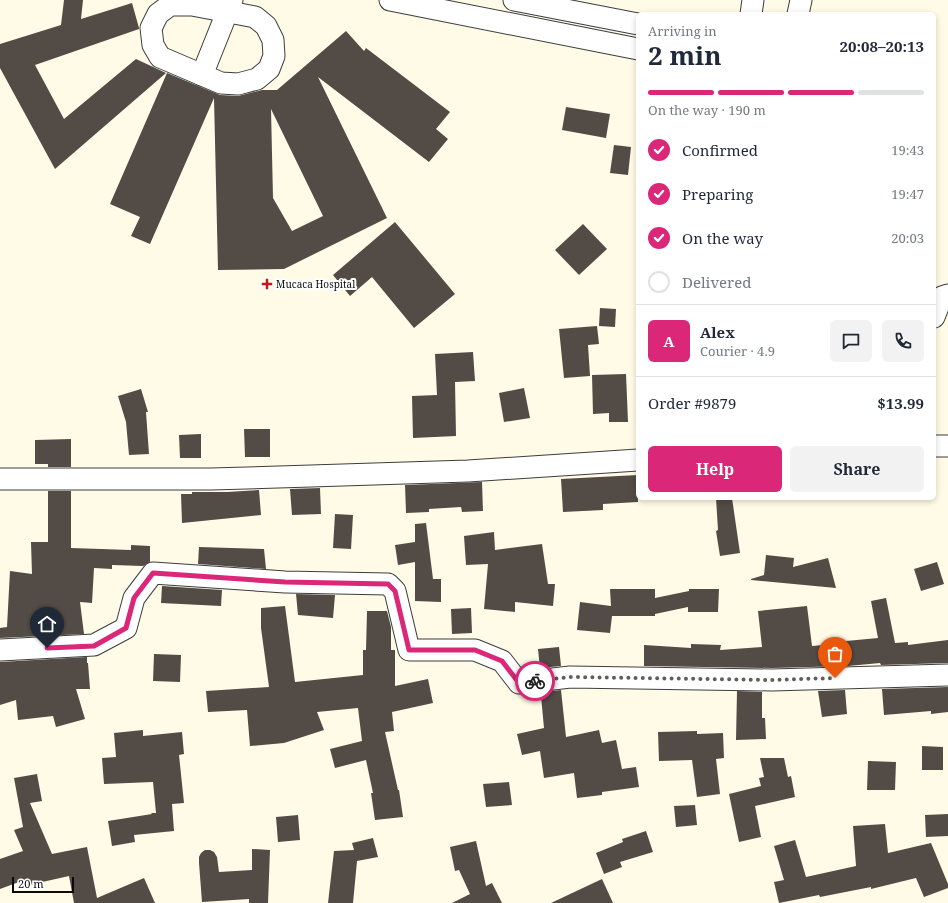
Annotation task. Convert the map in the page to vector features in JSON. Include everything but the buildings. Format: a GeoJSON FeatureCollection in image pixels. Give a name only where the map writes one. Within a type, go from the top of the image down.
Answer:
{"type":"FeatureCollection","features":[{"type":"Feature","properties":{"kind":"street"},"geometry":{"type":"LineString","coordinates":[[390,0],[636,48]]}},
{"type":"Feature","properties":{"kind":"street"},"geometry":{"type":"LineString","coordinates":[[514,0],[636,24]]}},
{"type":"Feature","properties":{"kind":"street"},"geometry":{"type":"LineString","coordinates":[[750,12],[753,0]]}},
{"type":"Feature","properties":{"kind":"street"},"geometry":{"type":"LineString","coordinates":[[798,12],[801,0]]}},
{"type":"Feature","properties":{"kind":"street"},"geometry":{"type":"LineString","coordinates":[[170,5],[230,6],[255,17],[266,26],[273,40],[274,56],[269,69],[257,78],[238,84],[221,83],[160,57],[152,45],[151,28],[158,14],[170,5]]}},
{"type":"Feature","properties":{"kind":"street"},"geometry":{"type":"LineString","coordinates":[[202,75],[230,6]]}},
{"type":"Feature","properties":{"kind":"street"},"geometry":{"type":"LineString","coordinates":[[936,313],[942,297],[948,295]]}},
{"type":"Feature","properties":{"kind":"street"},"geometry":{"type":"LineString","coordinates":[[936,446],[948,446]]}},
{"type":"Feature","properties":{"kind":"street"},"geometry":{"type":"LineString","coordinates":[[0,479],[211,479],[288,477],[468,471],[636,460]]}},
{"type":"Feature","properties":{"kind":"street"},"geometry":{"type":"LineString","coordinates":[[0,650],[94,646],[126,628],[134,598],[153,573],[285,582],[388,584],[395,591],[409,650],[475,650],[502,661],[519,683],[570,677],[772,680],[948,674]]}},
{"type":"Feature","properties":{"kind":"way so far"},"geometry":{"type":"LineString","coordinates":[[535,681],[570,677],[772,680],[835,678]]}},
{"type":"Feature","properties":{"kind":"place","name":"Mucaca Hospital"},"geometry":{"type":"Point","coordinates":[267,284]}},
{"type":"Feature","properties":{"kind":"route"},"geometry":{"type":"LineString","coordinates":[[47,648],[94,646],[126,628],[134,598],[153,573],[285,582],[388,584],[395,591],[409,650],[475,650],[502,661],[519,683],[535,681]]}}]}
